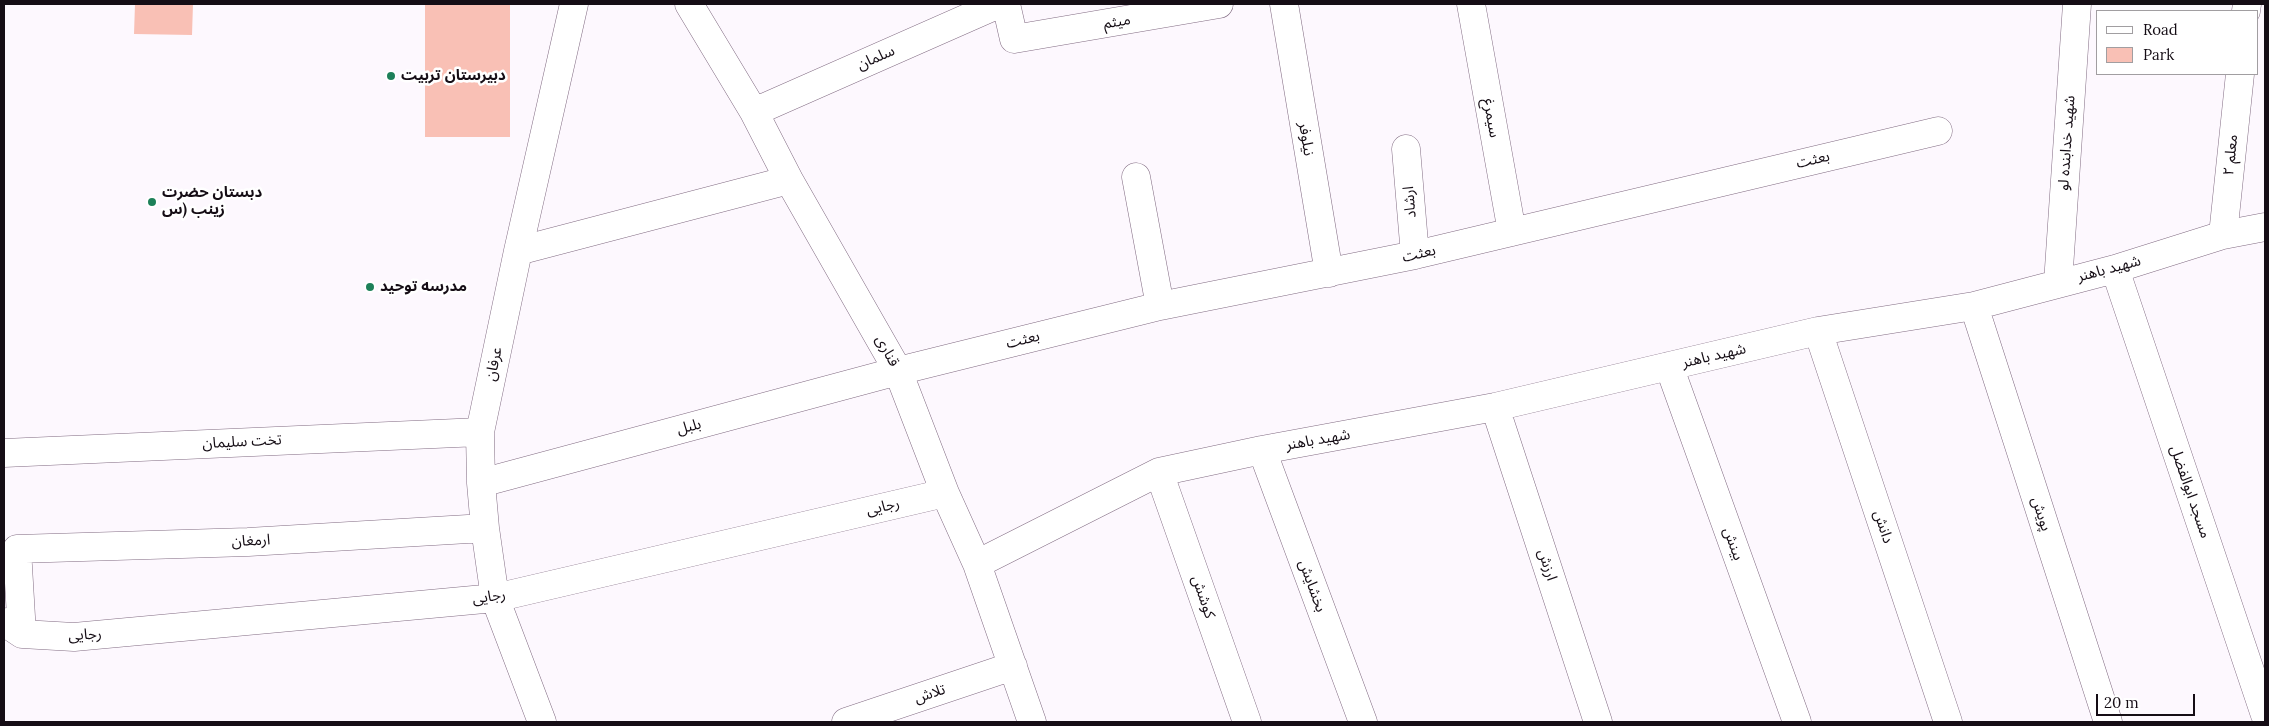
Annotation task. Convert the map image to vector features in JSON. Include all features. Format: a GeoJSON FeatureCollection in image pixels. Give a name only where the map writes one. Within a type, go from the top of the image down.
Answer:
{"type":"FeatureCollection","features":[{"type":"Feature","properties":{"kind":"street","name":"عرفان"},"geometry":{"type":"LineString","coordinates":[[542,722],[495,598],[485,528],[481,483],[480,432],[518,251],[574,4]]}},
{"type":"Feature","properties":{"kind":"street","name":"قناری"},"geometry":{"type":"LineString","coordinates":[[689,4],[754,112],[789,180],[898,371],[945,493],[977,564],[1032,722]]}},
{"type":"Feature","properties":{"kind":"street","name":"سلمان"},"geometry":{"type":"LineString","coordinates":[[754,112],[998,4]]}},
{"type":"Feature","properties":{"kind":"street","name":"میثم"},"geometry":{"type":"LineString","coordinates":[[1006,4],[1014,39],[1104,14],[1219,4]]}},
{"type":"Feature","properties":{"kind":"street","name":"نیلوفر"},"geometry":{"type":"LineString","coordinates":[[1284,4],[1329,273]]}},
{"type":"Feature","properties":{"kind":"street","name":"سیمرغ"},"geometry":{"type":"LineString","coordinates":[[1471,4],[1512,232]]}},
{"type":"Feature","properties":{"kind":"street","name":"شهید خدابنده لو"},"geometry":{"type":"LineString","coordinates":[[2058,283],[2077,4]]}},
{"type":"Feature","properties":{"kind":"street","name":"معلم ۲"},"geometry":{"type":"LineString","coordinates":[[2223,235],[2240,75]]}},
{"type":"Feature","properties":{"kind":"street","name":"بعثت"},"geometry":{"type":"LineString","coordinates":[[898,371],[1160,306],[1415,255],[1938,131]]}},
{"type":"Feature","properties":{"kind":"street","name":"ارشاد"},"geometry":{"type":"LineString","coordinates":[[1406,149],[1415,255]]}},
{"type":"Feature","properties":{"kind":"street"},"geometry":{"type":"LineString","coordinates":[[1136,176],[1160,306]]}},
{"type":"Feature","properties":{"kind":"street"},"geometry":{"type":"LineString","coordinates":[[518,251],[789,180]]}},
{"type":"Feature","properties":{"kind":"street","name":"شهید باهنر"},"geometry":{"type":"LineString","coordinates":[[977,564],[1159,472],[1262,450],[1494,407],[1818,331],[1974,306],[2115,269],[2223,235],[2265,227]]}},
{"type":"Feature","properties":{"kind":"street","name":"مسجد ابوالفضل"},"geometry":{"type":"LineString","coordinates":[[2115,269],[2265,716]]}},
{"type":"Feature","properties":{"kind":"street","name":"پویش"},"geometry":{"type":"LineString","coordinates":[[1974,306],[2108,722]]}},
{"type":"Feature","properties":{"kind":"street","name":"دانش"},"geometry":{"type":"LineString","coordinates":[[1818,331],[1948,722]]}},
{"type":"Feature","properties":{"kind":"street","name":"بینش"},"geometry":{"type":"LineString","coordinates":[[1669,366],[1797,722]]}},
{"type":"Feature","properties":{"kind":"street","name":"بلبل"},"geometry":{"type":"LineString","coordinates":[[481,483],[898,371]]}},
{"type":"Feature","properties":{"kind":"street","name":"ارزش"},"geometry":{"type":"LineString","coordinates":[[1494,407],[1598,722]]}},
{"type":"Feature","properties":{"kind":"street","name":"تخت سلیمان"},"geometry":{"type":"LineString","coordinates":[[4,453],[480,432]]}},
{"type":"Feature","properties":{"kind":"street","name":"بخشایش"},"geometry":{"type":"LineString","coordinates":[[1262,450],[1363,722]]}},
{"type":"Feature","properties":{"kind":"street","name":"کوشش"},"geometry":{"type":"LineString","coordinates":[[1159,472],[1246,722]]}},
{"type":"Feature","properties":{"kind":"street","name":"رجایی"},"geometry":{"type":"LineString","coordinates":[[13,628],[74,637],[495,598],[945,493]]}},
{"type":"Feature","properties":{"kind":"street","name":"ارمغان"},"geometry":{"type":"LineString","coordinates":[[13,628],[17,549],[248,542],[485,528]]}},
{"type":"Feature","properties":{"kind":"street","name":"تلاش"},"geometry":{"type":"LineString","coordinates":[[846,722],[1014,666]]}},
{"type":"Feature","properties":{"kind":"green space"},"geometry":{"type":"Polygon","coordinates":[[[135,4],[193,4],[192,35],[134,34],[135,4]]]}},
{"type":"Feature","properties":{"kind":"green space"},"geometry":{"type":"Polygon","coordinates":[[[425,4],[510,4],[510,137],[425,137],[425,4]]]}},
{"type":"Feature","properties":{"kind":"place","name":"دبیرستان تربیت"},"geometry":{"type":"Point","coordinates":[391,76]}},
{"type":"Feature","properties":{"kind":"place","name":"دبستان حضرت زینب (س"},"geometry":{"type":"Point","coordinates":[152,202]}},
{"type":"Feature","properties":{"kind":"place","name":"مدرسه توحید"},"geometry":{"type":"Point","coordinates":[370,287]}}]}
